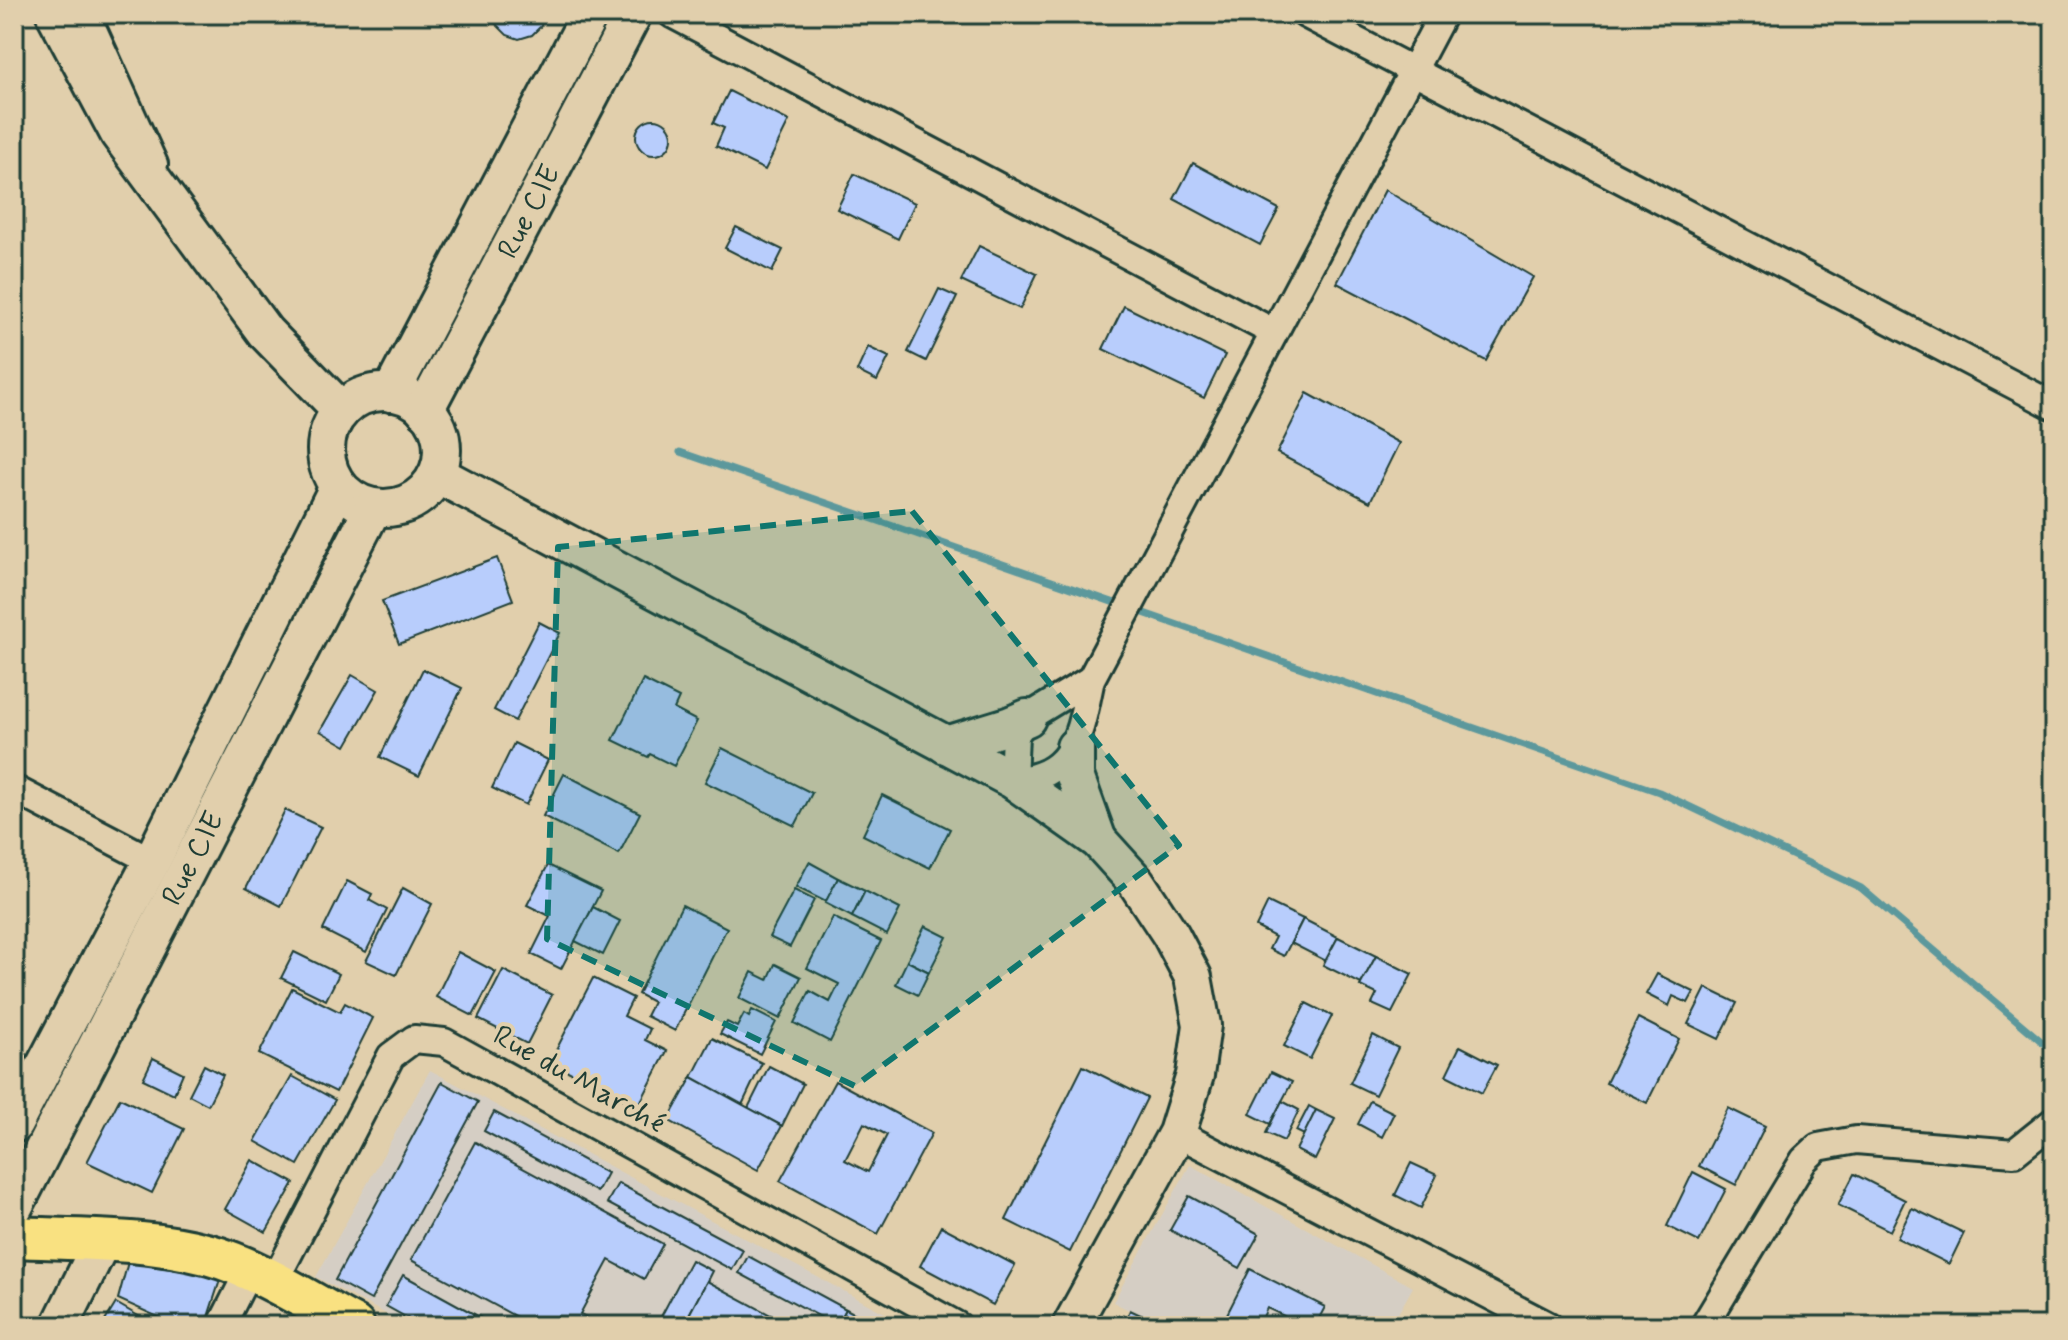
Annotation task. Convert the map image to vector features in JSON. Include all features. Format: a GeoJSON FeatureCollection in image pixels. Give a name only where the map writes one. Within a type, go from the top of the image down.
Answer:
{"type":"FeatureCollection","features":[{"type":"Feature","properties":{"kind":"main road"},"geometry":{"type":"LineString","coordinates":[[14,1237],[169,1246],[214,1256],[354,1326]]}},
{"type":"Feature","properties":{"kind":"street"},"geometry":{"type":"LineString","coordinates":[[55,14],[119,134],[265,332],[341,410]]}},
{"type":"Feature","properties":{"kind":"street"},"geometry":{"type":"LineString","coordinates":[[86,14],[177,213]]}},
{"type":"Feature","properties":{"kind":"street","name":"Rue CIE"},"geometry":{"type":"LineString","coordinates":[[391,393],[590,14]]}},
{"type":"Feature","properties":{"kind":"street","name":"Rue CIE"},"geometry":{"type":"LineString","coordinates":[[425,410],[633,14]]}},
{"type":"Feature","properties":{"kind":"street"},"geometry":{"type":"LineString","coordinates":[[672,14],[1273,332]]}},
{"type":"Feature","properties":{"kind":"street"},"geometry":{"type":"LineString","coordinates":[[1305,14],[2054,406]]}},
{"type":"Feature","properties":{"kind":"street"},"geometry":{"type":"LineString","coordinates":[[1098,840],[1075,776],[1075,747],[1091,679],[1443,14]]}},
{"type":"Feature","properties":{"kind":"street"},"geometry":{"type":"LineString","coordinates":[[391,393],[409,398],[425,410],[441,440],[442,457],[437,474],[422,495],[398,507],[373,508],[353,500],[338,487],[326,462],[327,434],[341,410],[364,395],[391,393]]}},
{"type":"Feature","properties":{"kind":"street"},"geometry":{"type":"LineString","coordinates":[[437,474],[1013,780],[1098,840],[1136,882],[1171,935],[1193,977],[1202,1025],[1195,1075],[1177,1133],[1071,1326]]}},
{"type":"Feature","properties":{"kind":"street","name":"Rue CIE"},"geometry":{"type":"LineString","coordinates":[[14,1124],[152,861],[338,487]]}},
{"type":"Feature","properties":{"kind":"street","name":"Rue CIE"},"geometry":{"type":"LineString","coordinates":[[14,1207],[373,508]]}},
{"type":"Feature","properties":{"kind":"street"},"geometry":{"type":"LineString","coordinates":[[946,745],[1027,718],[1091,679]]}},
{"type":"Feature","properties":{"kind":"street"},"geometry":{"type":"LineString","coordinates":[[1013,780],[1015,735],[1027,718]]}},
{"type":"Feature","properties":{"kind":"street"},"geometry":{"type":"LineString","coordinates":[[1013,780],[1032,779],[1056,766],[1075,747]]}},
{"type":"Feature","properties":{"kind":"street"},"geometry":{"type":"LineString","coordinates":[[14,789],[152,861]]}},
{"type":"Feature","properties":{"kind":"street","name":"Rue du Marché"},"geometry":{"type":"LineString","coordinates":[[221,1326],[261,1277],[391,1056],[414,1039],[444,1042],[958,1326]]}},
{"type":"Feature","properties":{"kind":"street"},"geometry":{"type":"LineString","coordinates":[[1704,1326],[1804,1160],[1818,1147],[1856,1140],[2014,1153],[2054,1121]]}},
{"type":"Feature","properties":{"kind":"street"},"geometry":{"type":"LineString","coordinates":[[1177,1133],[1549,1326]]}},
{"type":"Feature","properties":{"kind":"street"},"geometry":{"type":"LineString","coordinates":[[60,1326],[102,1241]]}},
{"type":"Feature","properties":{"kind":"highlighted area"},"geometry":{"type":"Polygon","coordinates":[[[912,511],[1179,845],[855,1086],[547,939],[558,547],[912,511]]]}},
{"type":"Feature","properties":{"kind":"shaded area"},"geometry":{"type":"Polygon","coordinates":[[[430,1070],[909,1326],[409,1326],[316,1277],[430,1070]]]}},
{"type":"Feature","properties":{"kind":"shaded area"},"geometry":{"type":"Polygon","coordinates":[[[1190,1165],[1413,1287],[1391,1326],[1160,1326],[1113,1302],[1190,1165]]]}},
{"type":"Feature","properties":{"kind":"building"},"geometry":{"type":"Polygon","coordinates":[[[486,14],[544,14],[541,26],[532,35],[519,39],[507,35],[486,14]]]}},
{"type":"Feature","properties":{"kind":"building"},"geometry":{"type":"Polygon","coordinates":[[[729,91],[789,121],[765,170],[716,146],[724,128],[713,123],[729,91]]]}},
{"type":"Feature","properties":{"kind":"building"},"geometry":{"type":"Polygon","coordinates":[[[654,119],[667,124],[672,137],[667,150],[654,155],[641,150],[636,137],[641,124],[654,119]]]}},
{"type":"Feature","properties":{"kind":"building"},"geometry":{"type":"Polygon","coordinates":[[[1193,163],[1279,209],[1260,245],[1174,199],[1193,163]]]}},
{"type":"Feature","properties":{"kind":"building"},"geometry":{"type":"Polygon","coordinates":[[[854,174],[915,203],[898,239],[837,209],[854,174]]]}},
{"type":"Feature","properties":{"kind":"building"},"geometry":{"type":"Polygon","coordinates":[[[1385,190],[1533,277],[1486,361],[1337,283],[1385,190]]]}},
{"type":"Feature","properties":{"kind":"building"},"geometry":{"type":"Polygon","coordinates":[[[736,227],[783,250],[772,272],[725,248],[736,227]]]}},
{"type":"Feature","properties":{"kind":"building"},"geometry":{"type":"Polygon","coordinates":[[[979,246],[1037,274],[1020,309],[961,281],[979,246]]]}},
{"type":"Feature","properties":{"kind":"building"},"geometry":{"type":"Polygon","coordinates":[[[939,289],[957,297],[926,361],[908,352],[939,289]]]}},
{"type":"Feature","properties":{"kind":"building"},"geometry":{"type":"Polygon","coordinates":[[[1124,306],[1225,355],[1204,398],[1103,349],[1124,306]]]}},
{"type":"Feature","properties":{"kind":"building"},"geometry":{"type":"Polygon","coordinates":[[[868,347],[889,357],[877,381],[857,371],[868,347]]]}},
{"type":"Feature","properties":{"kind":"building"},"geometry":{"type":"Polygon","coordinates":[[[1307,393],[1399,443],[1370,502],[1277,453],[1307,393]]]}},
{"type":"Feature","properties":{"kind":"building"},"geometry":{"type":"Polygon","coordinates":[[[497,558],[513,600],[399,644],[382,601],[497,558]]]}},
{"type":"Feature","properties":{"kind":"building"},"geometry":{"type":"Polygon","coordinates":[[[539,622],[560,633],[515,721],[494,710],[539,622]]]}},
{"type":"Feature","properties":{"kind":"building"},"geometry":{"type":"Polygon","coordinates":[[[423,669],[462,688],[419,776],[380,757],[423,669]]]}},
{"type":"Feature","properties":{"kind":"building"},"geometry":{"type":"Polygon","coordinates":[[[352,675],[378,690],[346,746],[320,731],[352,675]]]}},
{"type":"Feature","properties":{"kind":"building"},"geometry":{"type":"Polygon","coordinates":[[[643,680],[679,698],[674,709],[697,721],[674,766],[613,740],[643,680]]]}},
{"type":"Feature","properties":{"kind":"building"},"geometry":{"type":"Polygon","coordinates":[[[514,743],[548,760],[526,805],[492,788],[514,743]]]}},
{"type":"Feature","properties":{"kind":"building"},"geometry":{"type":"Polygon","coordinates":[[[722,748],[812,793],[795,826],[705,782],[722,748]]]}},
{"type":"Feature","properties":{"kind":"building"},"geometry":{"type":"Polygon","coordinates":[[[564,774],[640,813],[619,854],[543,816],[564,774]]]}},
{"type":"Feature","properties":{"kind":"building"},"geometry":{"type":"Polygon","coordinates":[[[882,795],[950,829],[930,868],[863,835],[882,795]]]}},
{"type":"Feature","properties":{"kind":"building"},"geometry":{"type":"Polygon","coordinates":[[[285,810],[321,827],[281,906],[246,888],[285,810]]]}},
{"type":"Feature","properties":{"kind":"building"},"geometry":{"type":"Polygon","coordinates":[[[809,862],[838,878],[826,902],[796,887],[809,862]]]}},
{"type":"Feature","properties":{"kind":"building"},"geometry":{"type":"Polygon","coordinates":[[[548,865],[601,891],[561,969],[531,954],[550,916],[527,905],[548,865]]]}},
{"type":"Feature","properties":{"kind":"building"},"geometry":{"type":"Polygon","coordinates":[[[838,878],[865,891],[852,917],[825,903],[838,878]]]}},
{"type":"Feature","properties":{"kind":"building"},"geometry":{"type":"Polygon","coordinates":[[[347,881],[372,894],[369,900],[387,910],[366,952],[323,930],[347,881]]]}},
{"type":"Feature","properties":{"kind":"building"},"geometry":{"type":"Polygon","coordinates":[[[403,888],[432,904],[396,975],[366,961],[403,888]]]}},
{"type":"Feature","properties":{"kind":"building"},"geometry":{"type":"Polygon","coordinates":[[[794,890],[814,900],[790,947],[769,937],[794,890]]]}},
{"type":"Feature","properties":{"kind":"building"},"geometry":{"type":"Polygon","coordinates":[[[865,891],[900,909],[887,935],[852,917],[865,891]]]}},
{"type":"Feature","properties":{"kind":"building"},"geometry":{"type":"Polygon","coordinates":[[[1268,902],[1303,919],[1284,956],[1269,949],[1275,937],[1256,927],[1268,902]]]}},
{"type":"Feature","properties":{"kind":"building"},"geometry":{"type":"Polygon","coordinates":[[[682,905],[727,928],[675,1031],[646,1016],[653,1002],[638,994],[682,905]]]}},
{"type":"Feature","properties":{"kind":"building"},"geometry":{"type":"Polygon","coordinates":[[[593,907],[620,921],[603,955],[575,941],[593,907]]]}},
{"type":"Feature","properties":{"kind":"building"},"geometry":{"type":"Polygon","coordinates":[[[833,917],[881,941],[830,1042],[794,1023],[810,991],[830,1002],[839,984],[807,968],[833,917]]]}},
{"type":"Feature","properties":{"kind":"building"},"geometry":{"type":"Polygon","coordinates":[[[1303,919],[1338,937],[1326,961],[1291,943],[1303,919]]]}},
{"type":"Feature","properties":{"kind":"building"},"geometry":{"type":"Polygon","coordinates":[[[925,926],[947,937],[929,972],[907,961],[925,926]]]}},
{"type":"Feature","properties":{"kind":"building"},"geometry":{"type":"Polygon","coordinates":[[[1338,937],[1376,956],[1361,984],[1323,965],[1338,937]]]}},
{"type":"Feature","properties":{"kind":"building"},"geometry":{"type":"Polygon","coordinates":[[[294,952],[339,974],[326,1000],[281,978],[294,952]]]}},
{"type":"Feature","properties":{"kind":"building"},"geometry":{"type":"Polygon","coordinates":[[[458,952],[496,972],[473,1016],[436,997],[458,952]]]}},
{"type":"Feature","properties":{"kind":"building"},"geometry":{"type":"Polygon","coordinates":[[[1376,956],[1412,974],[1392,1013],[1372,1004],[1377,994],[1360,986],[1376,956]]]}},
{"type":"Feature","properties":{"kind":"building"},"geometry":{"type":"Polygon","coordinates":[[[907,961],[929,972],[918,995],[896,984],[907,961]]]}},
{"type":"Feature","properties":{"kind":"building"},"geometry":{"type":"Polygon","coordinates":[[[775,964],[801,977],[780,1019],[739,998],[752,972],[768,980],[775,964]]]}},
{"type":"Feature","properties":{"kind":"building"},"geometry":{"type":"Polygon","coordinates":[[[503,970],[552,995],[527,1044],[478,1019],[503,970]]]}},
{"type":"Feature","properties":{"kind":"building"},"geometry":{"type":"Polygon","coordinates":[[[1657,974],[1694,992],[1688,1003],[1673,996],[1669,1006],[1646,994],[1657,974]]]}},
{"type":"Feature","properties":{"kind":"building"},"geometry":{"type":"Polygon","coordinates":[[[593,978],[633,998],[624,1016],[650,1029],[645,1040],[667,1051],[638,1107],[550,1062],[593,978]]]}},
{"type":"Feature","properties":{"kind":"building"},"geometry":{"type":"Polygon","coordinates":[[[292,988],[340,1012],[345,1003],[373,1018],[336,1092],[259,1054],[292,988]]]}},
{"type":"Feature","properties":{"kind":"building"},"geometry":{"type":"Polygon","coordinates":[[[1706,988],[1737,1003],[1719,1039],[1688,1024],[1706,988]]]}},
{"type":"Feature","properties":{"kind":"building"},"geometry":{"type":"Polygon","coordinates":[[[1306,1003],[1332,1016],[1310,1059],[1284,1046],[1306,1003]]]}},
{"type":"Feature","properties":{"kind":"building"},"geometry":{"type":"Polygon","coordinates":[[[752,1010],[776,1022],[760,1054],[720,1034],[727,1022],[737,1027],[744,1014],[749,1017],[752,1010]]]}},
{"type":"Feature","properties":{"kind":"building"},"geometry":{"type":"Polygon","coordinates":[[[1638,1018],[1679,1039],[1647,1103],[1606,1083],[1638,1018]]]}},
{"type":"Feature","properties":{"kind":"building"},"geometry":{"type":"Polygon","coordinates":[[[1373,1035],[1398,1048],[1375,1095],[1350,1083],[1373,1035]]]}},
{"type":"Feature","properties":{"kind":"building"},"geometry":{"type":"Polygon","coordinates":[[[712,1038],[762,1063],[742,1105],[692,1077],[712,1038]]]}},
{"type":"Feature","properties":{"kind":"building"},"geometry":{"type":"Polygon","coordinates":[[[1460,1046],[1497,1065],[1482,1093],[1446,1075],[1460,1046]]]}},
{"type":"Feature","properties":{"kind":"building"},"geometry":{"type":"Polygon","coordinates":[[[153,1058],[183,1073],[174,1094],[143,1079],[153,1058]]]}},
{"type":"Feature","properties":{"kind":"building"},"geometry":{"type":"Polygon","coordinates":[[[204,1065],[223,1075],[208,1105],[189,1095],[204,1065]]]}},
{"type":"Feature","properties":{"kind":"building"},"geometry":{"type":"Polygon","coordinates":[[[769,1066],[803,1084],[782,1126],[748,1108],[769,1066]]]}},
{"type":"Feature","properties":{"kind":"building"},"geometry":{"type":"Polygon","coordinates":[[[1083,1066],[1147,1098],[1070,1252],[1006,1220],[1083,1066]]]}},
{"type":"Feature","properties":{"kind":"building"},"geometry":{"type":"Polygon","coordinates":[[[1271,1072],[1292,1082],[1270,1124],[1250,1114],[1271,1072]]]}},
{"type":"Feature","properties":{"kind":"building"},"geometry":{"type":"Polygon","coordinates":[[[292,1076],[335,1100],[298,1165],[255,1141],[292,1076]]]}},
{"type":"Feature","properties":{"kind":"building"},"geometry":{"type":"Polygon","coordinates":[[[692,1077],[782,1126],[758,1170],[668,1120],[692,1077]]]}},
{"type":"Feature","properties":{"kind":"building"},"geometry":{"type":"Polygon","coordinates":[[[835,1081],[932,1133],[878,1234],[780,1181],[835,1081]],[[864,1123],[845,1160],[868,1172],[887,1135],[864,1123]]]}},
{"type":"Feature","properties":{"kind":"building"},"geometry":{"type":"Polygon","coordinates":[[[442,1082],[478,1102],[371,1300],[335,1280],[442,1082]]]}},
{"type":"Feature","properties":{"kind":"building"},"geometry":{"type":"Polygon","coordinates":[[[120,1098],[184,1129],[152,1193],[87,1162],[120,1098]]]}},
{"type":"Feature","properties":{"kind":"building"},"geometry":{"type":"Polygon","coordinates":[[[1282,1101],[1299,1110],[1284,1141],[1266,1133],[1282,1101]]]}},
{"type":"Feature","properties":{"kind":"building"},"geometry":{"type":"Polygon","coordinates":[[[1370,1101],[1394,1113],[1382,1137],[1358,1124],[1370,1101]]]}},
{"type":"Feature","properties":{"kind":"building"},"geometry":{"type":"Polygon","coordinates":[[[1309,1106],[1316,1110],[1304,1135],[1296,1131],[1309,1106]]]}},
{"type":"Feature","properties":{"kind":"building"},"geometry":{"type":"Polygon","coordinates":[[[1728,1108],[1765,1126],[1736,1185],[1699,1166],[1728,1108]]]}},
{"type":"Feature","properties":{"kind":"building"},"geometry":{"type":"Polygon","coordinates":[[[1316,1110],[1335,1119],[1315,1160],[1296,1150],[1316,1110]]]}},
{"type":"Feature","properties":{"kind":"building"},"geometry":{"type":"Polygon","coordinates":[[[494,1112],[607,1173],[597,1192],[484,1131],[494,1112]]]}},
{"type":"Feature","properties":{"kind":"building"},"geometry":{"type":"Polygon","coordinates":[[[475,1142],[663,1244],[644,1279],[609,1260],[580,1314],[603,1326],[533,1326],[411,1260],[475,1142]]]}},
{"type":"Feature","properties":{"kind":"building"},"geometry":{"type":"Polygon","coordinates":[[[252,1160],[294,1183],[266,1232],[225,1209],[252,1160]]]}},
{"type":"Feature","properties":{"kind":"building"},"geometry":{"type":"Polygon","coordinates":[[[1411,1163],[1437,1175],[1421,1208],[1395,1195],[1411,1163]]]}},
{"type":"Feature","properties":{"kind":"building"},"geometry":{"type":"Polygon","coordinates":[[[1693,1172],[1726,1189],[1699,1242],[1667,1226],[1693,1172]]]}},
{"type":"Feature","properties":{"kind":"building"},"geometry":{"type":"Polygon","coordinates":[[[1854,1174],[1905,1200],[1890,1231],[1838,1205],[1854,1174]]]}},
{"type":"Feature","properties":{"kind":"building"},"geometry":{"type":"Polygon","coordinates":[[[618,1183],[743,1250],[732,1270],[607,1203],[618,1183]]]}},
{"type":"Feature","properties":{"kind":"building"},"geometry":{"type":"Polygon","coordinates":[[[1189,1196],[1259,1234],[1240,1268],[1170,1230],[1189,1196]]]}},
{"type":"Feature","properties":{"kind":"building"},"geometry":{"type":"Polygon","coordinates":[[[1912,1208],[1964,1233],[1949,1264],[1897,1238],[1912,1208]]]}},
{"type":"Feature","properties":{"kind":"building"},"geometry":{"type":"Polygon","coordinates":[[[941,1226],[1015,1265],[993,1305],[920,1266],[941,1226]]]}},
{"type":"Feature","properties":{"kind":"building"},"geometry":{"type":"Polygon","coordinates":[[[748,1256],[846,1309],[837,1326],[739,1273],[748,1256]]]}},
{"type":"Feature","properties":{"kind":"building"},"geometry":{"type":"Polygon","coordinates":[[[14,1259],[25,1259],[21,1307],[14,1306],[14,1259]]]}},
{"type":"Feature","properties":{"kind":"building"},"geometry":{"type":"Polygon","coordinates":[[[691,1260],[712,1271],[707,1281],[683,1326],[656,1326],[691,1260]]]}},
{"type":"Feature","properties":{"kind":"building"},"geometry":{"type":"Polygon","coordinates":[[[128,1262],[221,1277],[205,1326],[178,1326],[118,1299],[128,1262]]]}},
{"type":"Feature","properties":{"kind":"building"},"geometry":{"type":"Polygon","coordinates":[[[1250,1269],[1325,1307],[1315,1326],[1280,1326],[1284,1316],[1267,1308],[1259,1326],[1221,1326],[1250,1269]]]}},
{"type":"Feature","properties":{"kind":"building"},"geometry":{"type":"Polygon","coordinates":[[[403,1275],[474,1314],[467,1326],[422,1326],[386,1306],[403,1275]]]}},
{"type":"Feature","properties":{"kind":"building"},"geometry":{"type":"Polygon","coordinates":[[[707,1281],[791,1326],[683,1326],[707,1281]]]}},
{"type":"Feature","properties":{"kind":"building"},"geometry":{"type":"Polygon","coordinates":[[[116,1303],[145,1320],[142,1326],[102,1326],[116,1303]]]}},
{"type":"Feature","properties":{"kind":"building"},"geometry":{"type":"Polygon","coordinates":[[[846,1309],[878,1326],[838,1324],[846,1309]]]}},
{"type":"Feature","properties":{"kind":"building"},"geometry":{"type":"Polygon","coordinates":[[[1130,1310],[1164,1326],[1123,1326],[1130,1310]]]}},
{"type":"Feature","properties":{"kind":"building"},"geometry":{"type":"Polygon","coordinates":[[[474,1314],[496,1326],[468,1326],[474,1314]]]}},
{"type":"Feature","properties":{"kind":"waterway"},"geometry":{"type":"LineString","coordinates":[[680,452],[1659,792],[1861,888],[2054,1052]]}}]}
